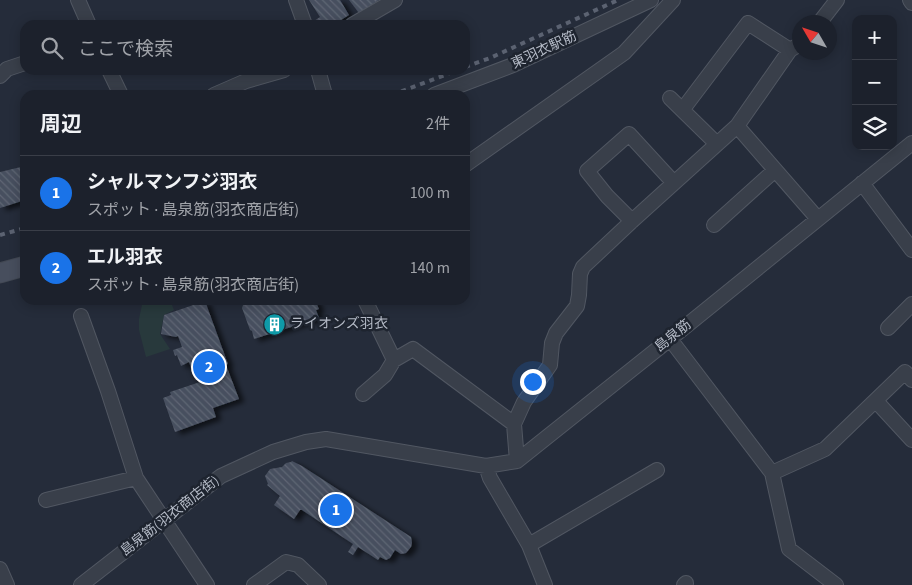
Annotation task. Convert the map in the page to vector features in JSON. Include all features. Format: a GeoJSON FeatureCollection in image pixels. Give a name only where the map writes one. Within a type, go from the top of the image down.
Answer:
{"type":"FeatureCollection","features":[{"type":"Feature","properties":{"kind":"street"},"geometry":{"type":"LineString","coordinates":[[78,0],[87,20]]}},
{"type":"Feature","properties":{"kind":"street"},"geometry":{"type":"LineString","coordinates":[[296,0],[303,20]]}},
{"type":"Feature","properties":{"kind":"street"},"geometry":{"type":"LineString","coordinates":[[361,20],[395,0]]}},
{"type":"Feature","properties":{"kind":"street","name":"東羽衣駅筋"},"geometry":{"type":"LineString","coordinates":[[447,90],[513,65],[651,0]]}},
{"type":"Feature","properties":{"kind":"street"},"geometry":{"type":"LineString","coordinates":[[470,161],[624,53],[673,0]]}},
{"type":"Feature","properties":{"kind":"street"},"geometry":{"type":"LineString","coordinates":[[825,15],[837,0]]}},
{"type":"Feature","properties":{"kind":"street"},"geometry":{"type":"LineString","coordinates":[[683,109],[748,23],[792,45]]}},
{"type":"Feature","properties":{"kind":"street"},"geometry":{"type":"LineString","coordinates":[[517,461],[514,424],[524,402],[550,365],[552,343],[556,333],[577,306],[580,274],[583,267],[737,126],[792,51]]}},
{"type":"Feature","properties":{"kind":"street"},"geometry":{"type":"LineString","coordinates":[[0,76],[7,69],[20,65]]}},
{"type":"Feature","properties":{"kind":"street"},"geometry":{"type":"LineString","coordinates":[[111,75],[119,90]]}},
{"type":"Feature","properties":{"kind":"street"},"geometry":{"type":"LineString","coordinates":[[225,90],[267,75]]}},
{"type":"Feature","properties":{"kind":"street"},"geometry":{"type":"LineString","coordinates":[[319,75],[324,90]]}},
{"type":"Feature","properties":{"kind":"street"},"geometry":{"type":"LineString","coordinates":[[670,98],[717,144]]}},
{"type":"Feature","properties":{"kind":"street"},"geometry":{"type":"LineString","coordinates":[[737,126],[818,219]]}},
{"type":"Feature","properties":{"kind":"street"},"geometry":{"type":"LineString","coordinates":[[632,221],[607,196],[587,171],[629,134],[674,183]]}},
{"type":"Feature","properties":{"kind":"street","name":"島泉筋"},"geometry":{"type":"LineString","coordinates":[[411,453],[486,466],[517,461],[912,143]]}},
{"type":"Feature","properties":{"kind":"street"},"geometry":{"type":"LineString","coordinates":[[714,225],[776,170]]}},
{"type":"Feature","properties":{"kind":"street"},"geometry":{"type":"LineString","coordinates":[[862,183],[912,250]]}},
{"type":"Feature","properties":{"kind":"street"},"geometry":{"type":"LineString","coordinates":[[0,273],[20,267]]}},
{"type":"Feature","properties":{"kind":"street"},"geometry":{"type":"LineString","coordinates":[[888,328],[912,304]]}},
{"type":"Feature","properties":{"kind":"street"},"geometry":{"type":"LineString","coordinates":[[367,305],[394,360]]}},
{"type":"Feature","properties":{"kind":"street"},"geometry":{"type":"LineString","coordinates":[[81,316],[136,478],[206,585]]}},
{"type":"Feature","properties":{"kind":"street"},"geometry":{"type":"LineString","coordinates":[[670,339],[772,473],[789,548],[836,585]]}},
{"type":"Feature","properties":{"kind":"street"},"geometry":{"type":"LineString","coordinates":[[363,394],[384,375],[394,360],[413,348],[514,424]]}},
{"type":"Feature","properties":{"kind":"street"},"geometry":{"type":"LineString","coordinates":[[772,473],[825,449],[905,372],[912,380]]}},
{"type":"Feature","properties":{"kind":"street"},"geometry":{"type":"LineString","coordinates":[[876,401],[910,433]]}},
{"type":"Feature","properties":{"kind":"street","name":"島泉筋(羽衣商店街)"},"geometry":{"type":"LineString","coordinates":[[82,585],[221,476],[273,452],[306,442],[326,439],[411,453]]}},
{"type":"Feature","properties":{"kind":"street"},"geometry":{"type":"LineString","coordinates":[[486,466],[490,478],[529,545],[545,585]]}},
{"type":"Feature","properties":{"kind":"street"},"geometry":{"type":"LineString","coordinates":[[529,545],[657,470]]}},
{"type":"Feature","properties":{"kind":"street"},"geometry":{"type":"LineString","coordinates":[[46,500],[136,478]]}},
{"type":"Feature","properties":{"kind":"street"},"geometry":{"type":"LineString","coordinates":[[254,585],[286,562],[298,565],[320,585]]}},
{"type":"Feature","properties":{"kind":"street"},"geometry":{"type":"LineString","coordinates":[[0,570],[6,585]]}},
{"type":"Feature","properties":{"kind":"shaded area"},"geometry":{"type":"Polygon","coordinates":[[[142,305],[172,305],[174,310],[164,315],[160,334],[170,349],[146,357],[139,330],[142,305]]]}},
{"type":"Feature","properties":{"kind":"building"},"geometry":{"type":"Polygon","coordinates":[[[309,0],[340,0],[349,15],[341,20],[316,20],[320,17],[309,0]]]}},
{"type":"Feature","properties":{"kind":"building"},"geometry":{"type":"Polygon","coordinates":[[[349,0],[379,0],[359,13],[349,0]]]}},
{"type":"Feature","properties":{"kind":"building"},"geometry":{"type":"Polygon","coordinates":[[[20,167],[20,202],[0,208],[0,172],[20,167]]]}},
{"type":"Feature","properties":{"kind":"building"},"geometry":{"type":"Polygon","coordinates":[[[193,305],[206,305],[239,399],[213,408],[216,417],[175,432],[163,398],[171,395],[170,392],[203,381],[202,378],[195,380],[189,362],[181,366],[177,355],[175,356],[173,350],[182,347],[178,336],[161,334],[164,315],[193,305]]]}},
{"type":"Feature","properties":{"kind":"building","name":"ライオンズ羽衣"},"geometry":{"type":"Polygon","coordinates":[[[243,305],[317,305],[319,309],[316,310],[319,318],[254,339],[242,308],[243,305]]]}},
{"type":"Feature","properties":{"kind":"building"},"geometry":{"type":"Polygon","coordinates":[[[292,461],[411,537],[411,547],[406,553],[401,554],[395,550],[390,558],[386,560],[380,557],[378,560],[358,547],[353,555],[348,552],[353,544],[302,510],[294,519],[274,505],[280,496],[267,485],[265,476],[270,469],[282,467],[292,461]]]}},
{"type":"Feature","properties":{"kind":"railway"},"geometry":{"type":"LineString","coordinates":[[470,65],[618,0]]}},
{"type":"Feature","properties":{"kind":"railway"},"geometry":{"type":"LineString","coordinates":[[405,90],[445,75]]}},
{"type":"Feature","properties":{"kind":"railway"},"geometry":{"type":"LineString","coordinates":[[0,235],[20,229]]}},
{"type":"Feature","properties":{"kind":"place","name":"ライオンズ羽衣"},"geometry":{"type":"Point","coordinates":[274,324]}},
{"type":"Feature","properties":{"kind":"place","name":"エル羽衣"},"geometry":{"type":"Point","coordinates":[209,367]}},
{"type":"Feature","properties":{"kind":"place","name":"シャルマンフジ羽衣"},"geometry":{"type":"Point","coordinates":[336,510]}}]}
